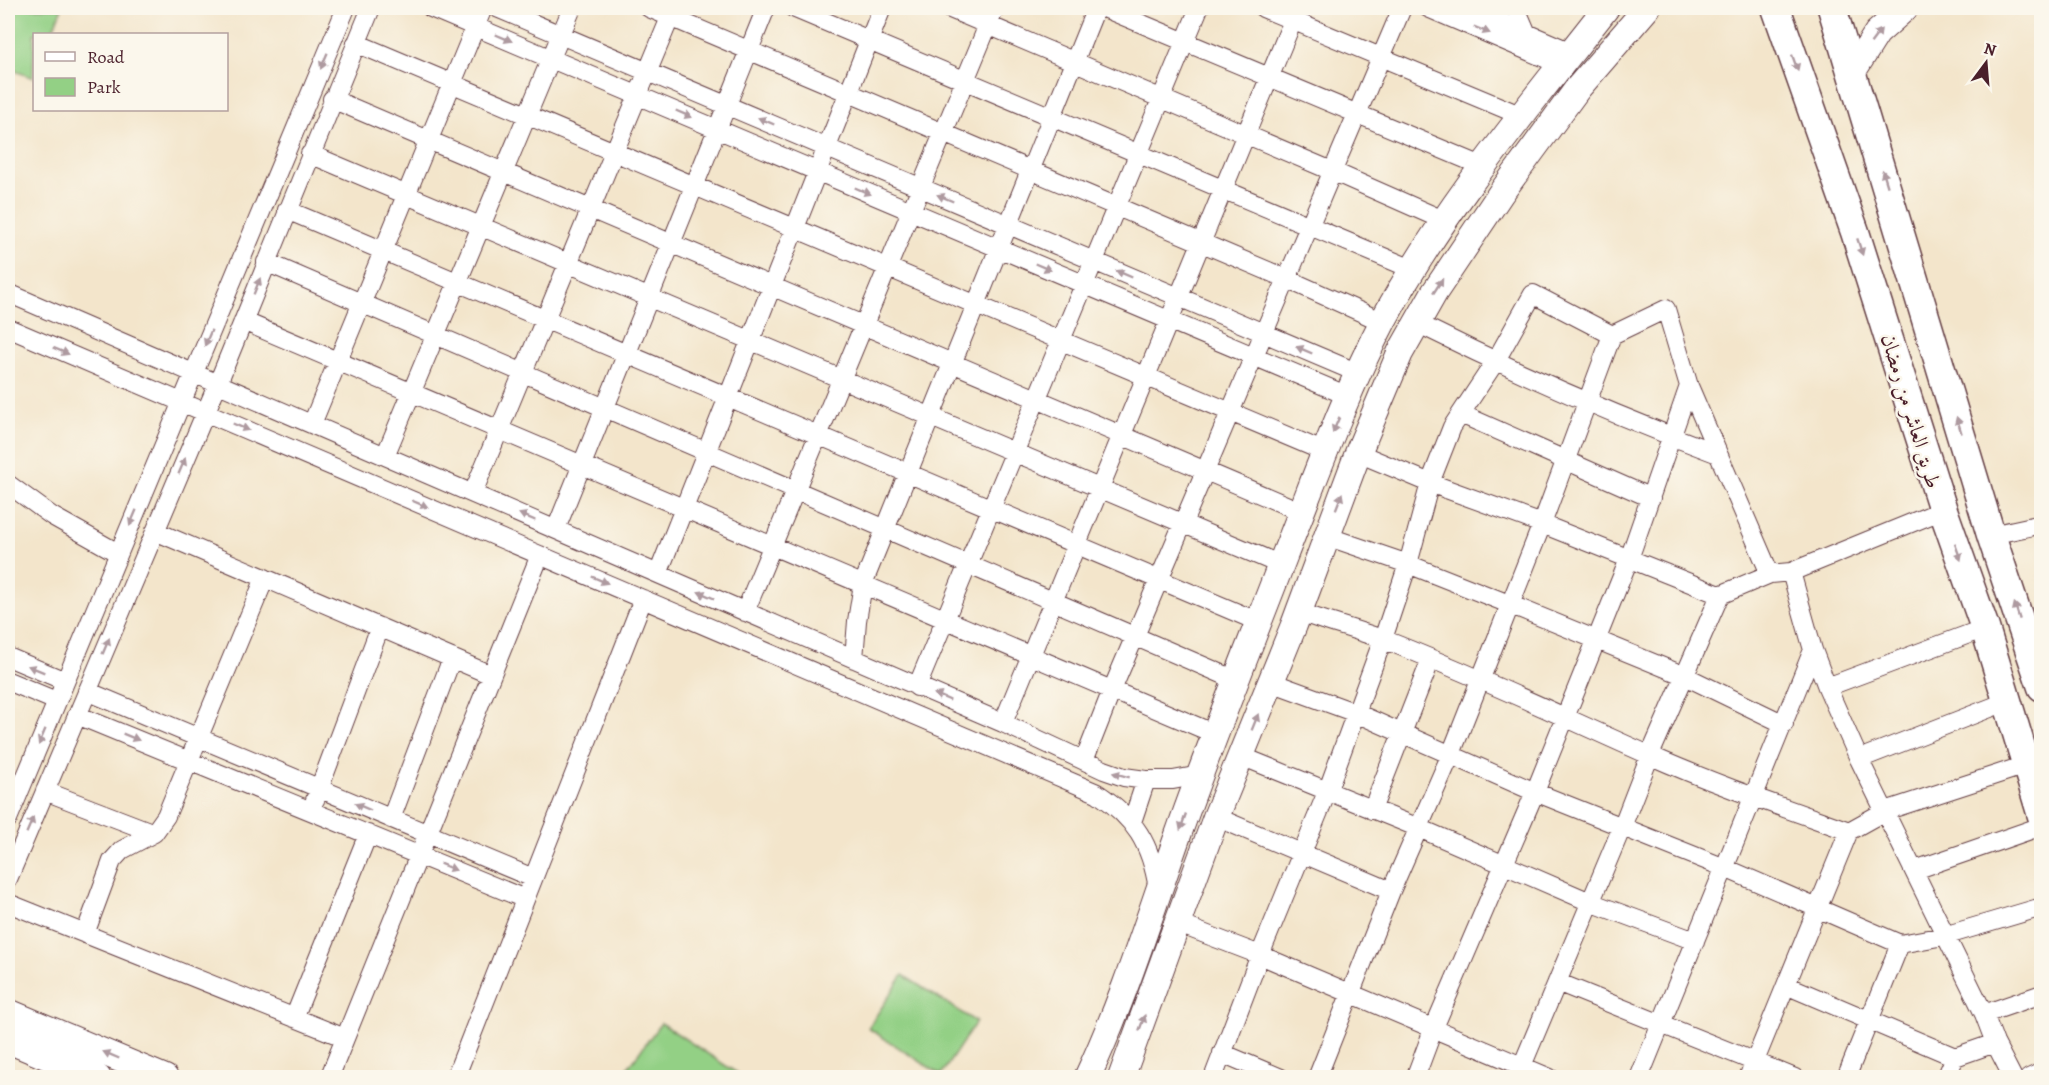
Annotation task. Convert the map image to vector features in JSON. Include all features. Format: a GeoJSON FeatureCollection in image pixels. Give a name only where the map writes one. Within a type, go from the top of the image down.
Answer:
{"type":"FeatureCollection","features":[{"type":"Feature","properties":{"kind":"main road"},"geometry":{"type":"LineString","coordinates":[[1087,1077],[1107,1035],[1135,964],[1215,734],[1325,452],[1353,384],[1383,322],[1412,269],[1443,220],[1482,166],[1606,8]]}},
{"type":"Feature","properties":{"kind":"main road"},"geometry":{"type":"LineString","coordinates":[[1121,1077],[1179,924],[1216,817],[1299,612],[1358,453],[1400,353],[1434,293],[1501,193],[1578,88],[1647,8]]}},
{"type":"Feature","properties":{"kind":"main road","name":"طريق العاشر من رمضان"},"geometry":{"type":"LineString","coordinates":[[1776,8],[1855,232],[1943,510],[1985,628],[2042,816]]}},
{"type":"Feature","properties":{"kind":"main road","name":"طريق العاشر من رمضان"},"geometry":{"type":"LineString","coordinates":[[1832,8],[1853,71],[1991,535],[2042,687]]}},
{"type":"Feature","properties":{"kind":"main road"},"geometry":{"type":"LineString","coordinates":[[1853,71],[1877,33],[1905,8]]}},
{"type":"Feature","properties":{"kind":"main road"},"geometry":{"type":"LineString","coordinates":[[8,1012],[165,1077]]}},
{"type":"Feature","properties":{"kind":"main road"},"geometry":{"type":"LineString","coordinates":[[8,1040],[69,1072],[98,1077]]}},
{"type":"Feature","properties":{"kind":"street"},"geometry":{"type":"LineString","coordinates":[[8,819],[346,8]]}},
{"type":"Feature","properties":{"kind":"street"},"geometry":{"type":"LineString","coordinates":[[8,879],[218,383],[371,8]]}},
{"type":"Feature","properties":{"kind":"street"},"geometry":{"type":"LineString","coordinates":[[431,8],[1254,356],[1353,384]]}},
{"type":"Feature","properties":{"kind":"street"},"geometry":{"type":"LineString","coordinates":[[312,424],[483,8]]}},
{"type":"Feature","properties":{"kind":"street"},"geometry":{"type":"LineString","coordinates":[[497,8],[1264,333],[1353,384]]}},
{"type":"Feature","properties":{"kind":"street"},"geometry":{"type":"LineString","coordinates":[[385,456],[572,8]]}},
{"type":"Feature","properties":{"kind":"street"},"geometry":{"type":"LineString","coordinates":[[649,8],[672,12],[749,50],[1383,322]]}},
{"type":"Feature","properties":{"kind":"street"},"geometry":{"type":"LineString","coordinates":[[556,529],[766,8]]}},
{"type":"Feature","properties":{"kind":"street"},"geometry":{"type":"LineString","coordinates":[[793,8],[1412,269]]}},
{"type":"Feature","properties":{"kind":"street"},"geometry":{"type":"LineString","coordinates":[[658,574],[882,8]]}},
{"type":"Feature","properties":{"kind":"street"},"geometry":{"type":"LineString","coordinates":[[948,8],[992,16],[1074,61],[1443,220]]}},
{"type":"Feature","properties":{"kind":"street"},"geometry":{"type":"LineString","coordinates":[[854,659],[863,584],[1096,8]]}},
{"type":"Feature","properties":{"kind":"street"},"geometry":{"type":"LineString","coordinates":[[1104,8],[1482,166]]}},
{"type":"Feature","properties":{"kind":"street"},"geometry":{"type":"LineString","coordinates":[[917,687],[1199,8]]}},
{"type":"Feature","properties":{"kind":"street"},"geometry":{"type":"LineString","coordinates":[[1263,8],[1295,14],[1381,57],[1522,116]]}},
{"type":"Feature","properties":{"kind":"street"},"geometry":{"type":"LineString","coordinates":[[1084,761],[1112,690],[1402,8]]}},
{"type":"Feature","properties":{"kind":"street"},"geometry":{"type":"LineString","coordinates":[[1428,8],[1535,53],[1566,58]]}},
{"type":"Feature","properties":{"kind":"street"},"geometry":{"type":"LineString","coordinates":[[1468,8],[1526,32],[1566,58]]}},
{"type":"Feature","properties":{"kind":"street"},"geometry":{"type":"LineString","coordinates":[[1516,8],[1535,53]]}},
{"type":"Feature","properties":{"kind":"street"},"geometry":{"type":"LineString","coordinates":[[473,494],[672,12]]}},
{"type":"Feature","properties":{"kind":"street"},"geometry":{"type":"LineString","coordinates":[[1003,723],[1295,14]]}},
{"type":"Feature","properties":{"kind":"street"},"geometry":{"type":"LineString","coordinates":[[745,612],[992,16]]}},
{"type":"Feature","properties":{"kind":"street"},"geometry":{"type":"LineString","coordinates":[[356,43],[1325,452]]}},
{"type":"Feature","properties":{"kind":"street"},"geometry":{"type":"LineString","coordinates":[[332,99],[1302,512]]}},
{"type":"Feature","properties":{"kind":"street"},"geometry":{"type":"LineString","coordinates":[[310,154],[1281,565]]}},
{"type":"Feature","properties":{"kind":"street"},"geometry":{"type":"LineString","coordinates":[[287,210],[1259,622]]}},
{"type":"Feature","properties":{"kind":"street"},"geometry":{"type":"LineString","coordinates":[[266,262],[1236,680]]}},
{"type":"Feature","properties":{"kind":"street"},"geometry":{"type":"LineString","coordinates":[[8,294],[1003,723],[1084,761],[1124,777],[1146,780],[1173,780],[1200,775]]}},
{"type":"Feature","properties":{"kind":"street"},"geometry":{"type":"LineString","coordinates":[[1213,1077],[1327,792],[1383,639],[1408,564],[1430,483],[1452,427],[1495,362],[1533,294],[1612,335]]}},
{"type":"Feature","properties":{"kind":"street"},"geometry":{"type":"LineString","coordinates":[[1317,1077],[1390,891],[1451,754],[1567,460],[1612,335],[1666,309],[1689,386],[1770,574]]}},
{"type":"Feature","properties":{"kind":"street"},"geometry":{"type":"LineString","coordinates":[[243,321],[1215,734]]}},
{"type":"Feature","properties":{"kind":"street"},"geometry":{"type":"LineString","coordinates":[[1417,323],[1495,362],[1672,437],[1718,454]]}},
{"type":"Feature","properties":{"kind":"street"},"geometry":{"type":"LineString","coordinates":[[8,328],[1097,793],[1116,806],[1132,822],[1146,843],[1155,866],[1159,891]]}},
{"type":"Feature","properties":{"kind":"street"},"geometry":{"type":"LineString","coordinates":[[1415,1077],[1535,792],[1629,559],[1689,386]]}},
{"type":"Feature","properties":{"kind":"street"},"geometry":{"type":"LineString","coordinates":[[1461,414],[1651,498]]}},
{"type":"Feature","properties":{"kind":"street"},"geometry":{"type":"LineString","coordinates":[[1358,453],[1720,595]]}},
{"type":"Feature","properties":{"kind":"street"},"geometry":{"type":"LineString","coordinates":[[8,484],[52,516],[118,553]]}},
{"type":"Feature","properties":{"kind":"street"},"geometry":{"type":"LineString","coordinates":[[1519,1072],[1650,755],[1720,595],[1770,574],[1791,572],[1943,510]]}},
{"type":"Feature","properties":{"kind":"street"},"geometry":{"type":"LineString","coordinates":[[1991,535],[2042,525]]}},
{"type":"Feature","properties":{"kind":"street"},"geometry":{"type":"LineString","coordinates":[[155,531],[491,675]]}},
{"type":"Feature","properties":{"kind":"street"},"geometry":{"type":"LineString","coordinates":[[1326,536],[1408,564],[1509,604],[1684,676],[1784,724]]}},
{"type":"Feature","properties":{"kind":"street"},"geometry":{"type":"LineString","coordinates":[[329,1077],[540,555]]}},
{"type":"Feature","properties":{"kind":"street"},"geometry":{"type":"LineString","coordinates":[[1791,572],[1813,650],[1827,687],[1859,759],[1915,870],[1944,936],[2013,1077]]}},
{"type":"Feature","properties":{"kind":"street"},"geometry":{"type":"LineString","coordinates":[[85,934],[112,861],[122,850],[154,833],[166,816],[264,578]]}},
{"type":"Feature","properties":{"kind":"street"},"geometry":{"type":"LineString","coordinates":[[455,1077],[643,599]]}},
{"type":"Feature","properties":{"kind":"street"},"geometry":{"type":"LineString","coordinates":[[1299,612],[1383,639],[1565,716],[1650,755],[1753,797],[1849,831]]}},
{"type":"Feature","properties":{"kind":"street"},"geometry":{"type":"LineString","coordinates":[[311,811],[380,627]]}},
{"type":"Feature","properties":{"kind":"street"},"geometry":{"type":"LineString","coordinates":[[1827,687],[1985,628]]}},
{"type":"Feature","properties":{"kind":"street"},"geometry":{"type":"LineString","coordinates":[[1639,1077],[1813,650]]}},
{"type":"Feature","properties":{"kind":"street"},"geometry":{"type":"LineString","coordinates":[[8,657],[65,681]]}},
{"type":"Feature","properties":{"kind":"street"},"geometry":{"type":"LineString","coordinates":[[391,819],[452,658]]}},
{"type":"Feature","properties":{"kind":"street"},"geometry":{"type":"LineString","coordinates":[[1372,810],[1431,659]]}},
{"type":"Feature","properties":{"kind":"street"},"geometry":{"type":"LineString","coordinates":[[8,681],[56,702]]}},
{"type":"Feature","properties":{"kind":"street"},"geometry":{"type":"LineString","coordinates":[[1271,682],[1356,713],[1535,792],[1725,867],[1900,944],[1944,936],[2042,907]]}},
{"type":"Feature","properties":{"kind":"street"},"geometry":{"type":"LineString","coordinates":[[87,691],[533,878]]}},
{"type":"Feature","properties":{"kind":"street"},"geometry":{"type":"LineString","coordinates":[[1859,759],[2007,701]]}},
{"type":"Feature","properties":{"kind":"street"},"geometry":{"type":"LineString","coordinates":[[77,715],[525,899]]}},
{"type":"Feature","properties":{"kind":"street"},"geometry":{"type":"LineString","coordinates":[[1241,756],[1419,828],[1590,902],[1695,941]]}},
{"type":"Feature","properties":{"kind":"street"},"geometry":{"type":"LineString","coordinates":[[1751,1070],[1849,831],[1885,811],[2026,765]]}},
{"type":"Feature","properties":{"kind":"street"},"geometry":{"type":"LineString","coordinates":[[1132,822],[1146,780]]}},
{"type":"Feature","properties":{"kind":"street"},"geometry":{"type":"LineString","coordinates":[[45,791],[154,833]]}},
{"type":"Feature","properties":{"kind":"street"},"geometry":{"type":"LineString","coordinates":[[1216,817],[1390,891]]}},
{"type":"Feature","properties":{"kind":"street"},"geometry":{"type":"LineString","coordinates":[[1915,870],[2042,826]]}},
{"type":"Feature","properties":{"kind":"street"},"geometry":{"type":"LineString","coordinates":[[294,1018],[368,834]]}},
{"type":"Feature","properties":{"kind":"street"},"geometry":{"type":"LineString","coordinates":[[8,903],[345,1038]]}},
{"type":"Feature","properties":{"kind":"street"},"geometry":{"type":"LineString","coordinates":[[1179,924],[1434,1030],[1519,1072],[1550,1077]]}},
{"type":"Feature","properties":{"kind":"street"},"geometry":{"type":"LineString","coordinates":[[1846,1077],[1900,944]]}},
{"type":"Feature","properties":{"kind":"street"},"geometry":{"type":"LineString","coordinates":[[1557,982],[1661,1022],[1751,1070],[1795,1077]]}},
{"type":"Feature","properties":{"kind":"street"},"geometry":{"type":"LineString","coordinates":[[1786,985],[1955,1057],[1995,1043]]}},
{"type":"Feature","properties":{"kind":"street"},"geometry":{"type":"LineString","coordinates":[[1984,1014],[2042,994]]}},
{"type":"Feature","properties":{"kind":"street"},"geometry":{"type":"LineString","coordinates":[[1222,1053],[1281,1077]]}},
{"type":"Feature","properties":{"kind":"street"},"geometry":{"type":"LineString","coordinates":[[1946,1077],[1955,1057]]}},
{"type":"Feature","properties":{"kind":"street"},"geometry":{"type":"LineString","coordinates":[[2029,1077],[2042,1072]]}},
{"type":"Feature","properties":{"kind":"green space"},"geometry":{"type":"Polygon","coordinates":[[[8,8],[62,8],[51,33],[33,33],[33,78],[8,68],[8,8]]]}},
{"type":"Feature","properties":{"kind":"green space"},"geometry":{"type":"Polygon","coordinates":[[[903,975],[976,1022],[941,1075],[868,1028],[903,975]]]}},
{"type":"Feature","properties":{"kind":"green space"},"geometry":{"type":"Polygon","coordinates":[[[661,1023],[743,1077],[621,1077],[661,1023]]]}}]}
